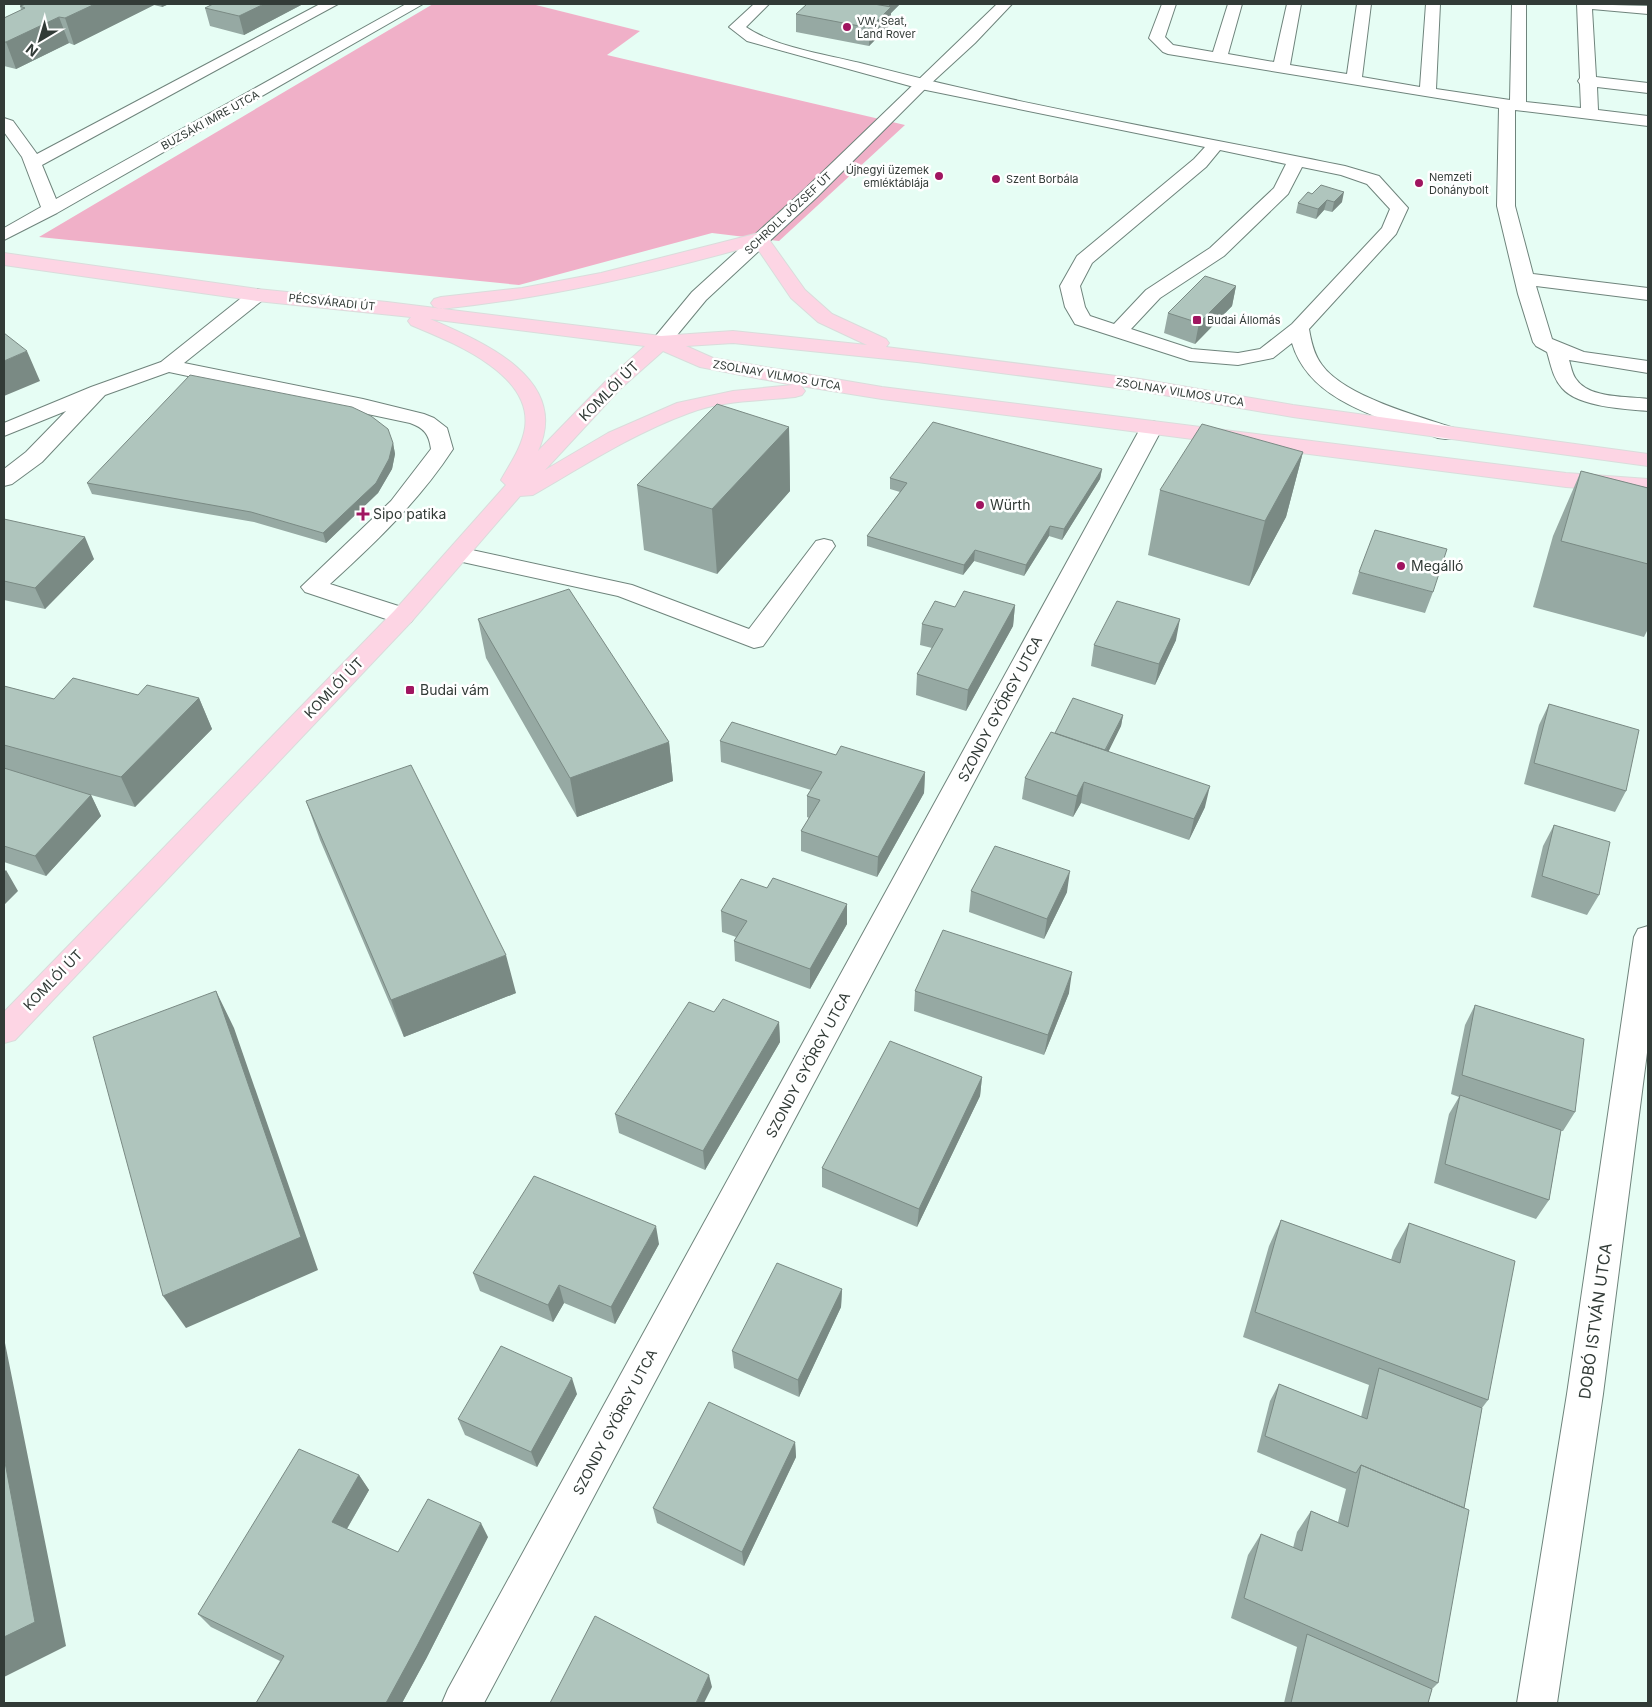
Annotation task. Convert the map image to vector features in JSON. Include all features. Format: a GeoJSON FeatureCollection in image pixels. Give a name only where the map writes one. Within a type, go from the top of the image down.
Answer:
{"type":"FeatureCollection","features":[{"type":"Feature","properties":{"kind":"main road"},"geometry":{"type":"LineString","coordinates":[[387,308],[479,300],[588,283],[659,267],[759,238],[798,294],[825,318],[866,338],[917,356]]}},
{"type":"Feature","properties":{"kind":"main road","name":"PÉCSVÁRADI ÚT"},"geometry":{"type":"LineString","coordinates":[[4,260],[257,295],[387,308],[661,342]]}},
{"type":"Feature","properties":{"kind":"main road"},"geometry":{"type":"LineString","coordinates":[[387,308],[485,352],[510,371],[532,398],[536,420],[533,437],[500,504]]}},
{"type":"Feature","properties":{"kind":"main road","name":"ZSOLNAY VILMOS UTCA"},"geometry":{"type":"LineString","coordinates":[[661,342],[733,337],[917,356],[1140,385],[1292,411],[1648,460]]}},
{"type":"Feature","properties":{"kind":"main road","name":"ZSOLNAY VILMOS UTCA"},"geometry":{"type":"LineString","coordinates":[[661,342],[707,362],[762,374],[882,393],[1566,480],[1648,486]]}},
{"type":"Feature","properties":{"kind":"main road","name":"KOMLÓI ÚT"},"geometry":{"type":"LineString","coordinates":[[4,1031],[404,616],[500,504],[613,385],[661,342]]}},
{"type":"Feature","properties":{"kind":"main road"},"geometry":{"type":"LineString","coordinates":[[500,504],[616,438],[684,407],[765,392],[809,390],[882,393]]}},
{"type":"Feature","properties":{"kind":"street"},"geometry":{"type":"LineString","coordinates":[[33,163],[332,4]]}},
{"type":"Feature","properties":{"kind":"street","name":"BUZSÁKI IMRE UTCA"},"geometry":{"type":"LineString","coordinates":[[4,236],[416,4]]}},
{"type":"Feature","properties":{"kind":"street"},"geometry":{"type":"LineString","coordinates":[[762,4],[738,26],[752,38],[844,66],[1216,146],[1346,171],[1373,180],[1398,208],[1390,230],[1299,328],[1266,354],[1238,359],[1190,355],[1082,320],[1075,307],[1070,286],[1084,260],[1200,164],[1216,146]]}},
{"type":"Feature","properties":{"kind":"street","name":"SCHROLL JÓZSEF ÚT"},"geometry":{"type":"LineString","coordinates":[[661,342],[699,296],[759,238],[811,193],[1005,4]]}},
{"type":"Feature","properties":{"kind":"street"},"geometry":{"type":"LineString","coordinates":[[1169,4],[1157,38],[1168,49],[1428,94],[1648,121]]}},
{"type":"Feature","properties":{"kind":"street"},"geometry":{"type":"LineString","coordinates":[[1219,59],[1235,4]]}},
{"type":"Feature","properties":{"kind":"street"},"geometry":{"type":"LineString","coordinates":[[1281,69],[1294,4]]}},
{"type":"Feature","properties":{"kind":"street"},"geometry":{"type":"LineString","coordinates":[[1354,81],[1364,4]]}},
{"type":"Feature","properties":{"kind":"street"},"geometry":{"type":"LineString","coordinates":[[1428,94],[1433,4]]}},
{"type":"Feature","properties":{"kind":"street"},"geometry":{"type":"LineString","coordinates":[[1520,4],[1506,206],[1524,279],[1543,342],[1557,351],[1578,358],[1648,367]]}},
{"type":"Feature","properties":{"kind":"street"},"geometry":{"type":"LineString","coordinates":[[1584,4],[1586,81],[1590,114]]}},
{"type":"Feature","properties":{"kind":"street"},"geometry":{"type":"LineString","coordinates":[[1590,4],[1648,10]]}},
{"type":"Feature","properties":{"kind":"street"},"geometry":{"type":"LineString","coordinates":[[1586,81],[1648,88]]}},
{"type":"Feature","properties":{"kind":"street"},"geometry":{"type":"LineString","coordinates":[[4,124],[7,125],[33,163],[51,209]]}},
{"type":"Feature","properties":{"kind":"street"},"geometry":{"type":"LineString","coordinates":[[1118,332],[1153,294],[1217,252],[1282,190],[1296,161]]}},
{"type":"Feature","properties":{"kind":"street"},"geometry":{"type":"LineString","coordinates":[[1524,279],[1648,294]]}},
{"type":"Feature","properties":{"kind":"street"},"geometry":{"type":"LineString","coordinates":[[4,430],[98,391],[168,366],[257,295]]}},
{"type":"Feature","properties":{"kind":"street"},"geometry":{"type":"LineString","coordinates":[[1299,328],[1301,344],[1322,378],[1378,408],[1446,432]]}},
{"type":"Feature","properties":{"kind":"street"},"geometry":{"type":"LineString","coordinates":[[1557,351],[1569,384],[1576,391],[1590,396],[1648,405]]}},
{"type":"Feature","properties":{"kind":"street"},"geometry":{"type":"LineString","coordinates":[[168,366],[408,416],[427,422],[439,433],[442,449],[428,473],[390,518],[313,587],[404,616]]}},
{"type":"Feature","properties":{"kind":"street"},"geometry":{"type":"LineString","coordinates":[[4,479],[34,457],[98,391]]}},
{"type":"Feature","properties":{"kind":"street","name":"SZONDY GYÖRGY UTCA"},"geometry":{"type":"LineString","coordinates":[[462,1703],[1152,427]]}},
{"type":"Feature","properties":{"kind":"street"},"geometry":{"type":"LineString","coordinates":[[458,554],[624,590],[754,640],[824,546]]}},
{"type":"Feature","properties":{"kind":"street","name":"DOBÓ ISTVÁN UTCA"},"geometry":{"type":"LineString","coordinates":[[1537,1703],[1585,1394],[1648,937]]}},
{"type":"Feature","properties":{"kind":"shaded area"},"geometry":{"type":"Polygon","coordinates":[[[433,4],[532,4],[640,31],[607,55],[905,125],[779,241],[712,233],[519,285],[39,237],[433,4]]]}},
{"type":"Feature","properties":{"kind":"building"},"geometry":{"type":"Polygon","coordinates":[[[26,4],[95,4],[65,18],[59,17],[4,42],[4,18],[25,8],[20,6],[26,4]]]}},
{"type":"Feature","properties":{"kind":"building"},"geometry":{"type":"Polygon","coordinates":[[[213,4],[264,4],[239,16],[205,8],[213,4]]]}},
{"type":"Feature","properties":{"kind":"building"},"geometry":{"type":"Polygon","coordinates":[[[807,4],[874,4],[891,7],[870,28],[796,14],[807,4]]]}},
{"type":"Feature","properties":{"kind":"building"},"geometry":{"type":"Polygon","coordinates":[[[1321,185],[1344,192],[1334,202],[1327,200],[1318,209],[1298,203],[1308,192],[1312,194],[1321,185]]]}},
{"type":"Feature","properties":{"kind":"building"},"geometry":{"type":"Polygon","coordinates":[[[1205,276],[1236,286],[1199,323],[1168,313],[1205,276]]]}},
{"type":"Feature","properties":{"kind":"building"},"geometry":{"type":"Polygon","coordinates":[[[4,333],[27,351],[4,361],[4,333]]]}},
{"type":"Feature","properties":{"kind":"building"},"geometry":{"type":"Polygon","coordinates":[[[190,375],[352,407],[371,416],[388,429],[393,443],[389,459],[376,483],[323,533],[251,512],[87,483],[190,375]]]}},
{"type":"Feature","properties":{"kind":"building"},"geometry":{"type":"Polygon","coordinates":[[[717,404],[789,427],[712,509],[637,485],[717,404]]]}},
{"type":"Feature","properties":{"kind":"building"},"geometry":{"type":"Polygon","coordinates":[[[933,422],[1102,469],[1064,529],[1050,526],[1026,565],[975,550],[964,565],[867,536],[907,483],[890,478],[933,422]]]}},
{"type":"Feature","properties":{"kind":"building"},"geometry":{"type":"Polygon","coordinates":[[[1202,424],[1303,452],[1265,521],[1160,490],[1202,424]]]}},
{"type":"Feature","properties":{"kind":"building"},"geometry":{"type":"Polygon","coordinates":[[[1581,471],[1648,488],[1648,564],[1561,541],[1581,471]]]}},
{"type":"Feature","properties":{"kind":"building"},"geometry":{"type":"Polygon","coordinates":[[[4,519],[85,537],[35,588],[4,581],[4,519]]]}},
{"type":"Feature","properties":{"kind":"building"},"geometry":{"type":"Polygon","coordinates":[[[1375,530],[1447,549],[1433,592],[1359,572],[1375,530]]]}},
{"type":"Feature","properties":{"kind":"building"},"geometry":{"type":"Polygon","coordinates":[[[569,589],[669,742],[570,778],[478,619],[569,589]]]}},
{"type":"Feature","properties":{"kind":"building"},"geometry":{"type":"Polygon","coordinates":[[[964,591],[1015,605],[968,690],[917,674],[943,629],[922,624],[935,601],[955,607],[964,591]]]}},
{"type":"Feature","properties":{"kind":"building"},"geometry":{"type":"Polygon","coordinates":[[[1117,601],[1180,619],[1159,664],[1094,645],[1117,601]]]}},
{"type":"Feature","properties":{"kind":"building"},"geometry":{"type":"Polygon","coordinates":[[[73,678],[138,695],[147,685],[199,698],[121,777],[4,745],[4,686],[54,699],[73,678]]]}},
{"type":"Feature","properties":{"kind":"building"},"geometry":{"type":"Polygon","coordinates":[[[1073,698],[1123,715],[1105,750],[1055,733],[1073,698]]]}},
{"type":"Feature","properties":{"kind":"building"},"geometry":{"type":"Polygon","coordinates":[[[1549,704],[1639,730],[1626,791],[1534,763],[1549,704]]]}},
{"type":"Feature","properties":{"kind":"building"},"geometry":{"type":"Polygon","coordinates":[[[732,722],[836,755],[841,746],[925,772],[878,857],[801,831],[820,800],[807,796],[822,772],[720,741],[732,722]]]}},
{"type":"Feature","properties":{"kind":"building"},"geometry":{"type":"Polygon","coordinates":[[[1051,732],[1210,786],[1194,819],[1084,782],[1077,796],[1025,778],[1051,732]]]}},
{"type":"Feature","properties":{"kind":"building"},"geometry":{"type":"Polygon","coordinates":[[[411,765],[506,955],[391,1000],[306,801],[411,765]]]}},
{"type":"Feature","properties":{"kind":"building"},"geometry":{"type":"Polygon","coordinates":[[[4,768],[91,795],[35,856],[4,846],[4,768]]]}},
{"type":"Feature","properties":{"kind":"building"},"geometry":{"type":"Polygon","coordinates":[[[1554,825],[1610,842],[1599,895],[1542,876],[1554,825]]]}},
{"type":"Feature","properties":{"kind":"building"},"geometry":{"type":"Polygon","coordinates":[[[995,846],[1070,871],[1047,919],[971,891],[995,846]]]}},
{"type":"Feature","properties":{"kind":"building"},"geometry":{"type":"Polygon","coordinates":[[[773,878],[847,904],[810,969],[734,941],[747,921],[721,911],[741,879],[767,888],[773,878]]]}},
{"type":"Feature","properties":{"kind":"building"},"geometry":{"type":"Polygon","coordinates":[[[943,930],[1072,972],[1048,1035],[915,991],[943,930]]]}},
{"type":"Feature","properties":{"kind":"building"},"geometry":{"type":"Polygon","coordinates":[[[216,991],[301,1237],[163,1296],[93,1037],[216,991]]]}},
{"type":"Feature","properties":{"kind":"building"},"geometry":{"type":"Polygon","coordinates":[[[723,999],[779,1022],[703,1151],[615,1114],[689,1002],[714,1012],[723,999]]]}},
{"type":"Feature","properties":{"kind":"building"},"geometry":{"type":"Polygon","coordinates":[[[1475,1005],[1584,1039],[1575,1112],[1462,1075],[1475,1005]]]}},
{"type":"Feature","properties":{"kind":"building"},"geometry":{"type":"Polygon","coordinates":[[[890,1041],[982,1077],[919,1209],[822,1168],[890,1041]]]}},
{"type":"Feature","properties":{"kind":"building"},"geometry":{"type":"Polygon","coordinates":[[[1460,1095],[1561,1130],[1549,1200],[1445,1164],[1460,1095]]]}},
{"type":"Feature","properties":{"kind":"building"},"geometry":{"type":"Polygon","coordinates":[[[534,1176],[656,1226],[611,1307],[559,1285],[548,1305],[473,1273],[534,1176]]]}},
{"type":"Feature","properties":{"kind":"building"},"geometry":{"type":"Polygon","coordinates":[[[1281,1220],[1400,1263],[1409,1223],[1515,1261],[1488,1400],[1255,1312],[1281,1220]]]}},
{"type":"Feature","properties":{"kind":"building"},"geometry":{"type":"Polygon","coordinates":[[[777,1263],[842,1289],[798,1380],[732,1351],[777,1263]]]}},
{"type":"Feature","properties":{"kind":"building"},"geometry":{"type":"Polygon","coordinates":[[[501,1346],[572,1378],[531,1452],[458,1419],[501,1346]]]}},
{"type":"Feature","properties":{"kind":"building"},"geometry":{"type":"Polygon","coordinates":[[[1379,1368],[1482,1408],[1464,1508],[1361,1465],[1356,1473],[1265,1436],[1279,1384],[1367,1419],[1379,1368]]]}},
{"type":"Feature","properties":{"kind":"building"},"geometry":{"type":"Polygon","coordinates":[[[709,1402],[795,1442],[742,1552],[653,1508],[709,1402]]]}},
{"type":"Feature","properties":{"kind":"building"},"geometry":{"type":"Polygon","coordinates":[[[299,1449],[359,1475],[332,1522],[398,1552],[428,1499],[481,1523],[386,1703],[256,1703],[284,1656],[198,1614],[299,1449]]]}},
{"type":"Feature","properties":{"kind":"building"},"geometry":{"type":"Polygon","coordinates":[[[4,1457],[35,1622],[4,1637],[4,1457]]]}},
{"type":"Feature","properties":{"kind":"building"},"geometry":{"type":"Polygon","coordinates":[[[1361,1465],[1469,1510],[1438,1683],[1244,1598],[1261,1534],[1302,1551],[1311,1511],[1348,1527],[1361,1465]]]}},
{"type":"Feature","properties":{"kind":"building"},"geometry":{"type":"Polygon","coordinates":[[[595,1616],[709,1675],[696,1703],[550,1703],[595,1616]]]}},
{"type":"Feature","properties":{"kind":"building"},"geometry":{"type":"Polygon","coordinates":[[[1307,1634],[1432,1689],[1428,1703],[1291,1703],[1307,1634]]]}},
{"type":"Feature","properties":{"kind":"place","name":"VW, Seat, Land Rover"},"geometry":{"type":"Point","coordinates":[847,27]}},
{"type":"Feature","properties":{"kind":"place","name":"Újhegyi üzemek emléktáblája"},"geometry":{"type":"Point","coordinates":[939,176]}},
{"type":"Feature","properties":{"kind":"place","name":"Szent Borbála"},"geometry":{"type":"Point","coordinates":[996,179]}},
{"type":"Feature","properties":{"kind":"place","name":"Nemzeti Dohánybolt"},"geometry":{"type":"Point","coordinates":[1419,183]}},
{"type":"Feature","properties":{"kind":"place","name":"Budai Állomás"},"geometry":{"type":"Point","coordinates":[1197,320]}},
{"type":"Feature","properties":{"kind":"place","name":"Würth"},"geometry":{"type":"Point","coordinates":[980,505]}},
{"type":"Feature","properties":{"kind":"place","name":"Sipo patika"},"geometry":{"type":"Point","coordinates":[363,514]}},
{"type":"Feature","properties":{"kind":"place","name":"Megálló"},"geometry":{"type":"Point","coordinates":[1401,566]}},
{"type":"Feature","properties":{"kind":"place","name":"Budai vám"},"geometry":{"type":"Point","coordinates":[410,690]}}]}
